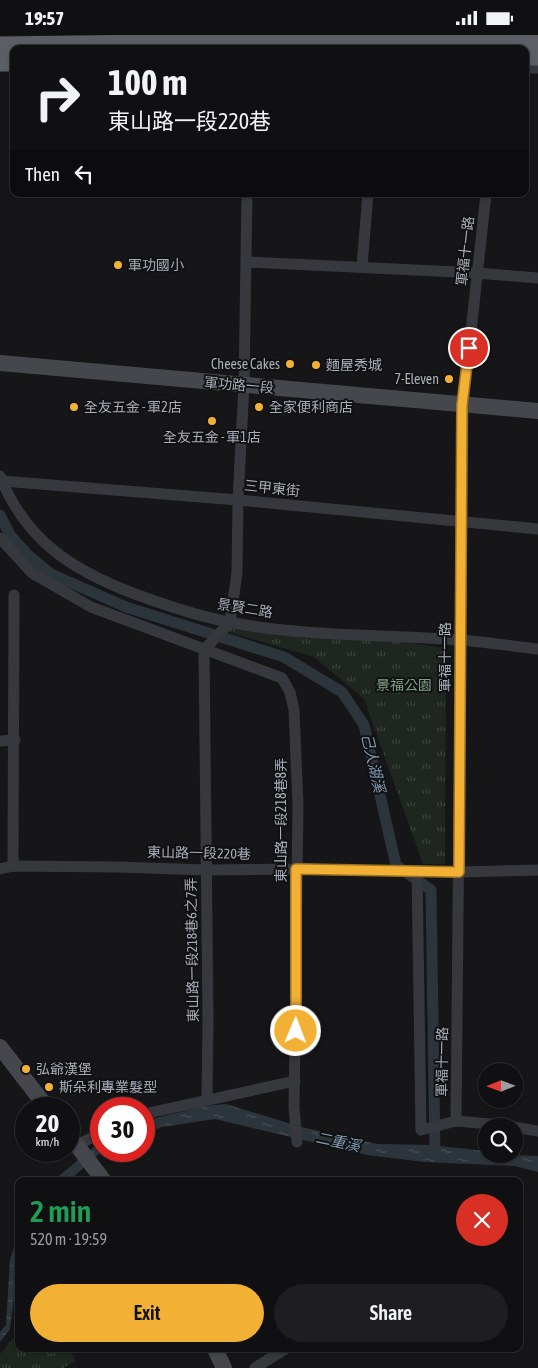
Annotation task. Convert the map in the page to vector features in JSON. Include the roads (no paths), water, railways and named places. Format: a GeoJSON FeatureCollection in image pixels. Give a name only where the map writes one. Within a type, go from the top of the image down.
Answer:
{"type":"FeatureCollection","features":[{"type":"Feature","properties":{"kind":"highway"},"geometry":{"type":"LineString","coordinates":[[72,45],[538,39]]}},
{"type":"Feature","properties":{"kind":"main road","name":"軍功路一段"},"geometry":{"type":"LineString","coordinates":[[0,363],[538,411]]}},
{"type":"Feature","properties":{"kind":"main road"},"geometry":{"type":"LineString","coordinates":[[0,1047],[39,1097]]}},
{"type":"Feature","properties":{"kind":"main road"},"geometry":{"type":"LineString","coordinates":[[80,1149],[101,1177]]}},
{"type":"Feature","properties":{"kind":"main road"},"geometry":{"type":"LineString","coordinates":[[216,1352],[224,1368]]}},
{"type":"Feature","properties":{"kind":"street"},"geometry":{"type":"LineString","coordinates":[[205,650],[230,622],[237,573],[238,500],[244,385],[247,197]]}},
{"type":"Feature","properties":{"kind":"street"},"geometry":{"type":"LineString","coordinates":[[362,267],[368,197]]}},
{"type":"Feature","properties":{"kind":"street","name":"軍福十一路"},"geometry":{"type":"LineString","coordinates":[[456,1121],[462,405],[486,197]]}},
{"type":"Feature","properties":{"kind":"street"},"geometry":{"type":"LineString","coordinates":[[247,262],[477,273],[538,278]]}},
{"type":"Feature","properties":{"kind":"street","name":"三甲東街"},"geometry":{"type":"LineString","coordinates":[[1,479],[538,529]]}},
{"type":"Feature","properties":{"kind":"street","name":"景賢二路"},"geometry":{"type":"LineString","coordinates":[[1,479],[15,509],[35,533],[62,558],[101,581],[154,601],[230,622],[295,630],[461,640],[538,649]]}},
{"type":"Feature","properties":{"kind":"street","name":"東山路一段218巷8弄"},"geometry":{"type":"LineString","coordinates":[[0,538],[32,573],[90,607],[282,678],[290,692],[294,710],[298,805],[294,1107],[297,1142]]}},
{"type":"Feature","properties":{"kind":"street"},"geometry":{"type":"LineString","coordinates":[[13,866],[15,740],[14,595]]}},
{"type":"Feature","properties":{"kind":"street","name":"東山路一段218巷6之7弄"},"geometry":{"type":"LineString","coordinates":[[205,650],[207,1099]]}},
{"type":"Feature","properties":{"kind":"street"},"geometry":{"type":"LineString","coordinates":[[0,741],[15,740]]}},
{"type":"Feature","properties":{"kind":"street","name":"東山路一段220巷"},"geometry":{"type":"LineString","coordinates":[[0,869],[13,866],[459,872],[538,870]]}},
{"type":"Feature","properties":{"kind":"street"},"geometry":{"type":"LineString","coordinates":[[417,871],[421,1130],[456,1121],[478,1123]]}},
{"type":"Feature","properties":{"kind":"street"},"geometry":{"type":"LineString","coordinates":[[155,1111],[295,1081]]}},
{"type":"Feature","properties":{"kind":"street"},"geometry":{"type":"LineString","coordinates":[[523,1128],[538,1131]]}},
{"type":"Feature","properties":{"kind":"street"},"geometry":{"type":"LineString","coordinates":[[255,1368],[280,1352]]}},
{"type":"Feature","properties":{"kind":"water","name":"二重溪"},"geometry":{"type":"Polygon","coordinates":[[[226,1104],[301,1127],[378,1144],[429,1145],[478,1150],[478,1163],[523,1163],[523,1155],[538,1156],[538,1172],[515,1166],[425,1162],[367,1155],[215,1119],[155,1130],[155,1118],[205,1106],[226,1104]]]}},
{"type":"Feature","properties":{"kind":"water"},"geometry":{"type":"Polygon","coordinates":[[[90,1150],[90,1162],[73,1177],[58,1177],[76,1162],[80,1162],[80,1158],[90,1150]]]}},
{"type":"Feature","properties":{"kind":"water"},"geometry":{"type":"Polygon","coordinates":[[[15,1245],[15,1290],[10,1329],[0,1342],[0,1332],[6,1325],[10,1259],[15,1245]]]}},
{"type":"Feature","properties":{"kind":"waterway","name":"己人湖溪"},"geometry":{"type":"LineString","coordinates":[[0,515],[10,535],[28,555],[51,574],[126,607],[284,657],[342,692],[364,725],[396,865],[431,890],[435,1155]]}},
{"type":"Feature","properties":{"kind":"place","name":"軍功國小"},"geometry":{"type":"Point","coordinates":[118,265]}},
{"type":"Feature","properties":{"kind":"place","name":"Cheese Cakes"},"geometry":{"type":"Point","coordinates":[290,364]}},
{"type":"Feature","properties":{"kind":"place","name":"麵屋秀城"},"geometry":{"type":"Point","coordinates":[316,365]}},
{"type":"Feature","properties":{"kind":"place","name":"7-Eleven"},"geometry":{"type":"Point","coordinates":[449,379]}},
{"type":"Feature","properties":{"kind":"place","name":"全友五金 - 軍2店"},"geometry":{"type":"Point","coordinates":[74,407]}},
{"type":"Feature","properties":{"kind":"place","name":"全家便利商店"},"geometry":{"type":"Point","coordinates":[259,407]}},
{"type":"Feature","properties":{"kind":"place","name":"全友五金 - 軍1店"},"geometry":{"type":"Point","coordinates":[212,421]}},
{"type":"Feature","properties":{"kind":"place","name":"弘爺漢堡"},"geometry":{"type":"Point","coordinates":[26,1069]}},
{"type":"Feature","properties":{"kind":"place","name":"斯朵利專業髮型"},"geometry":{"type":"Point","coordinates":[49,1087]}},
{"type":"Feature","properties":{"kind":"park label","name":"景福公園"},"geometry":{"type":"Point","coordinates":[404,685]}}]}
